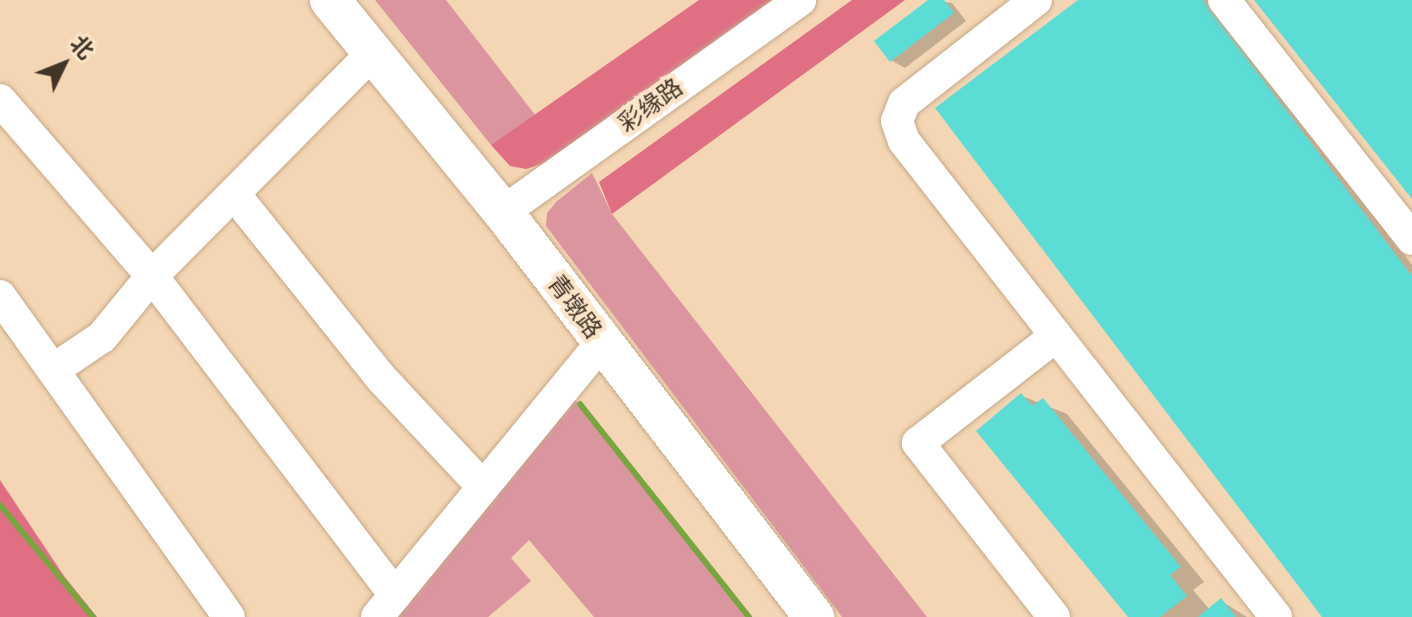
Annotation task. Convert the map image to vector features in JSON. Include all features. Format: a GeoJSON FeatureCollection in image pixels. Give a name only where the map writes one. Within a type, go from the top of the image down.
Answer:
{"type":"FeatureCollection","features":[{"type":"Feature","properties":{"kind":"main road","name":"青墩路"},"geometry":{"type":"LineString","coordinates":[[330,0],[503,212],[814,617]]}},
{"type":"Feature","properties":{"kind":"street","name":"彩缘路"},"geometry":{"type":"LineString","coordinates":[[503,212],[800,0]]}},
{"type":"Feature","properties":{"kind":"street"},"geometry":{"type":"LineString","coordinates":[[1036,0],[904,103],[897,121],[904,141],[1276,617]]}},
{"type":"Feature","properties":{"kind":"street"},"geometry":{"type":"LineString","coordinates":[[1224,0],[1412,239]]}},
{"type":"Feature","properties":{"kind":"street"},"geometry":{"type":"LineString","coordinates":[[53,370],[102,337],[152,276],[373,53]]}},
{"type":"Feature","properties":{"kind":"street"},"geometry":{"type":"LineString","coordinates":[[0,100],[152,276],[386,606],[602,342]]}},
{"type":"Feature","properties":{"kind":"street"},"geometry":{"type":"LineString","coordinates":[[235,195],[382,379],[483,487]]}},
{"type":"Feature","properties":{"kind":"street"},"geometry":{"type":"LineString","coordinates":[[0,296],[229,617]]}},
{"type":"Feature","properties":{"kind":"street"},"geometry":{"type":"LineString","coordinates":[[1054,617],[918,443],[1056,336]]}},
{"type":"Feature","properties":{"kind":"shaded area"},"geometry":{"type":"Polygon","coordinates":[[[375,0],[446,0],[536,116],[491,145],[375,0]]]}},
{"type":"Feature","properties":{"kind":"shaded area"},"geometry":{"type":"Polygon","coordinates":[[[699,0],[775,0],[548,162],[526,169],[510,166],[491,145],[699,0]]]}},
{"type":"Feature","properties":{"kind":"shaded area"},"geometry":{"type":"Polygon","coordinates":[[[852,0],[905,0],[612,214],[599,182],[852,0]]]}},
{"type":"Feature","properties":{"kind":"shaded area"},"geometry":{"type":"Polygon","coordinates":[[[592,173],[612,214],[927,617],[842,617],[546,226],[547,213],[556,202],[592,173]]]}},
{"type":"Feature","properties":{"kind":"shaded area"},"geometry":{"type":"Polygon","coordinates":[[[570,393],[745,617],[594,617],[529,540],[511,558],[531,581],[488,617],[390,617],[570,393]]]}},
{"type":"Feature","properties":{"kind":"shaded area"},"geometry":{"type":"Polygon","coordinates":[[[0,480],[64,576],[97,617],[0,617],[0,480]]]}},
{"type":"Feature","properties":{"kind":"building"},"geometry":{"type":"Polygon","coordinates":[[[928,0],[944,0],[954,13],[890,62],[874,41],[928,0]]]}},
{"type":"Feature","properties":{"kind":"building"},"geometry":{"type":"Polygon","coordinates":[[[1078,0],[1203,0],[1412,276],[1412,617],[1322,617],[935,108],[1078,0]]]}},
{"type":"Feature","properties":{"kind":"building"},"geometry":{"type":"Polygon","coordinates":[[[1254,0],[1412,0],[1412,199],[1254,0]]]}},
{"type":"Feature","properties":{"kind":"building"},"geometry":{"type":"Polygon","coordinates":[[[1021,393],[1032,406],[1043,398],[1181,567],[1170,575],[1187,596],[1160,617],[1128,617],[976,431],[1021,393]]]}},
{"type":"Feature","properties":{"kind":"building"},"geometry":{"type":"Polygon","coordinates":[[[1221,598],[1236,617],[1198,617],[1221,598]]]}},
{"type":"Feature","properties":{"kind":"waterway"},"geometry":{"type":"LineString","coordinates":[[580,404],[749,617]]}},
{"type":"Feature","properties":{"kind":"waterway"},"geometry":{"type":"LineString","coordinates":[[0,505],[93,617]]}}]}
